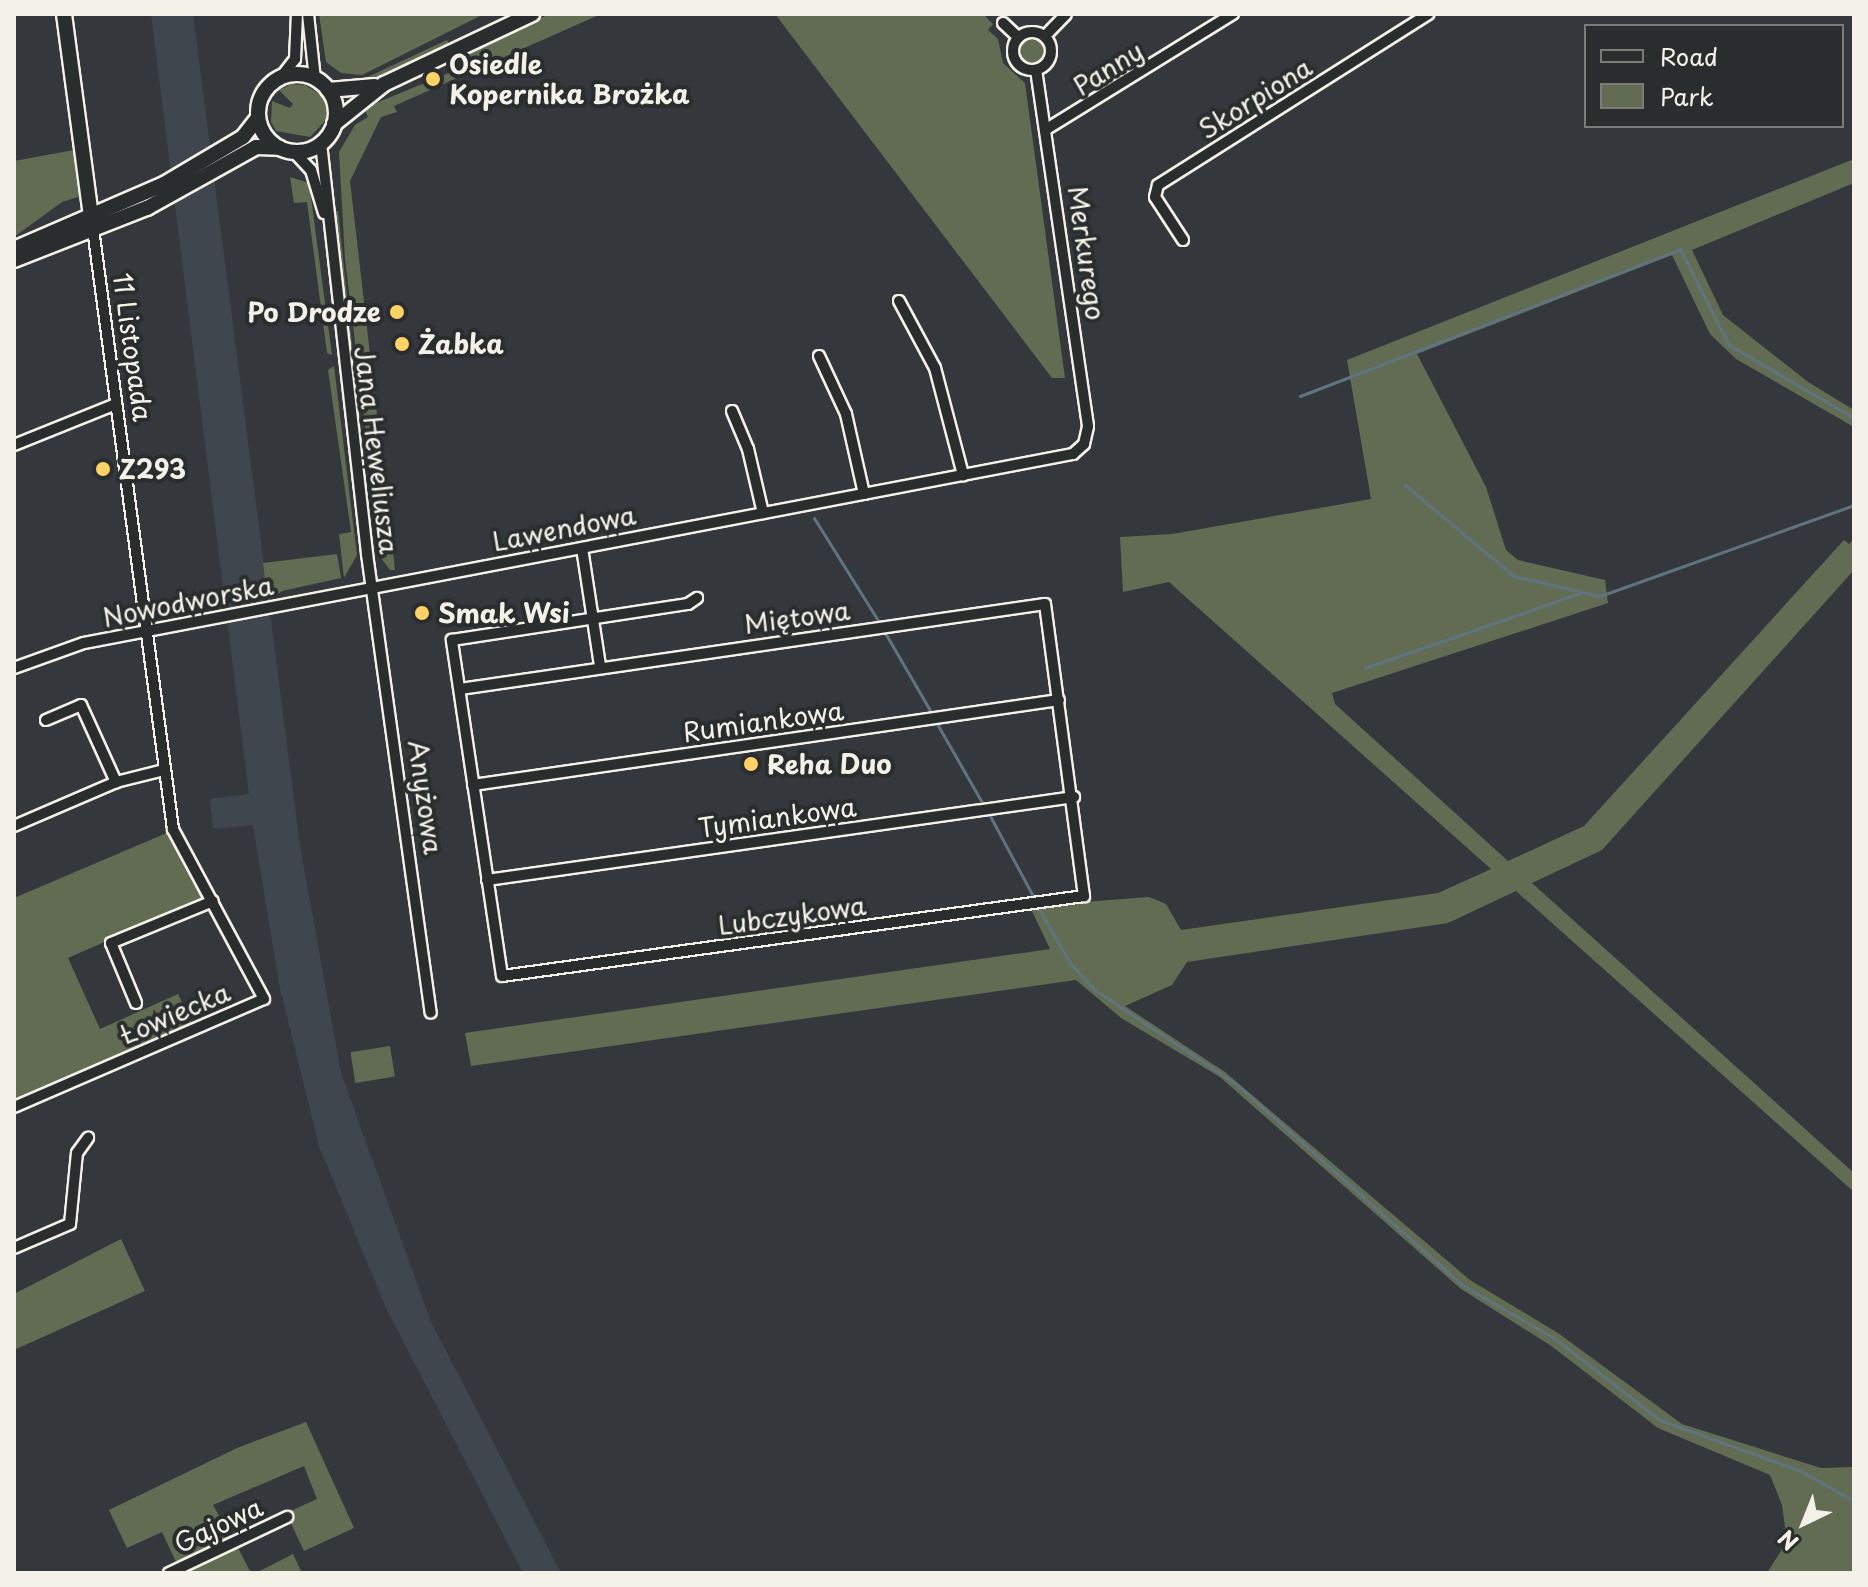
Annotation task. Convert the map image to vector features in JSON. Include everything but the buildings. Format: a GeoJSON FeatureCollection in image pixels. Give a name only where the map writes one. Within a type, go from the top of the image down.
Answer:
{"type":"FeatureCollection","features":[{"type":"Feature","properties":{"kind":"main road","name":"11 Listopada"},"geometry":{"type":"LineString","coordinates":[[64,14],[92,223]]}},
{"type":"Feature","properties":{"kind":"main road"},"geometry":{"type":"LineString","coordinates":[[14,249],[169,198],[256,147],[287,150],[321,143],[334,124],[384,84],[532,14]]}},
{"type":"Feature","properties":{"kind":"main road"},"geometry":{"type":"LineString","coordinates":[[14,260],[92,223],[243,137],[258,118],[262,96],[281,77],[315,79],[328,90],[334,124]]}},
{"type":"Feature","properties":{"kind":"main road"},"geometry":{"type":"LineString","coordinates":[[328,90],[384,84]]}},
{"type":"Feature","properties":{"kind":"main road"},"geometry":{"type":"LineString","coordinates":[[258,118],[265,135],[287,150]]}},
{"type":"Feature","properties":{"kind":"street"},"geometry":{"type":"LineString","coordinates":[[281,77],[295,59],[297,14]]}},
{"type":"Feature","properties":{"kind":"street"},"geometry":{"type":"LineString","coordinates":[[308,14],[315,79]]}},
{"type":"Feature","properties":{"kind":"street"},"geometry":{"type":"LineString","coordinates":[[1045,36],[1066,14]]}},
{"type":"Feature","properties":{"kind":"street","name":"Panny"},"geometry":{"type":"LineString","coordinates":[[1045,130],[1233,14]]}},
{"type":"Feature","properties":{"kind":"street","name":"Skorpiona"},"geometry":{"type":"LineString","coordinates":[[1183,240],[1155,197],[1158,185],[1429,14]]}},
{"type":"Feature","properties":{"kind":"street"},"geometry":{"type":"LineString","coordinates":[[1003,23],[1018,37]]}},
{"type":"Feature","properties":{"kind":"street"},"geometry":{"type":"LineString","coordinates":[[1018,37],[1029,31],[1045,36]]}},
{"type":"Feature","properties":{"kind":"street"},"geometry":{"type":"LineString","coordinates":[[1018,37],[1015,60],[1036,70],[1051,56],[1045,36]]}},
{"type":"Feature","properties":{"kind":"street","name":"Merkurego"},"geometry":{"type":"LineString","coordinates":[[1036,70],[1088,426],[1084,444]]}},
{"type":"Feature","properties":{"kind":"street","name":"Jana Heweliusza"},"geometry":{"type":"LineString","coordinates":[[321,143],[327,223],[374,588]]}},
{"type":"Feature","properties":{"kind":"street","name":"Jana Heweliusza"},"geometry":{"type":"LineString","coordinates":[[287,150],[311,170],[327,223]]}},
{"type":"Feature","properties":{"kind":"street","name":"11 Listopada"},"geometry":{"type":"LineString","coordinates":[[92,223],[173,829]]}},
{"type":"Feature","properties":{"kind":"street"},"geometry":{"type":"LineString","coordinates":[[899,301],[935,368],[963,475]]}},
{"type":"Feature","properties":{"kind":"street"},"geometry":{"type":"LineString","coordinates":[[819,356],[846,414],[864,494]]}},
{"type":"Feature","properties":{"kind":"street"},"geometry":{"type":"LineString","coordinates":[[14,445],[116,404]]}},
{"type":"Feature","properties":{"kind":"street"},"geometry":{"type":"LineString","coordinates":[[732,411],[748,449],[763,513]]}},
{"type":"Feature","properties":{"kind":"street","name":"Lawendowa"},"geometry":{"type":"LineString","coordinates":[[374,588],[1073,454],[1084,444]]}},
{"type":"Feature","properties":{"kind":"street"},"geometry":{"type":"LineString","coordinates":[[582,548],[600,666]]}},
{"type":"Feature","properties":{"kind":"street","name":"Nowodworska"},"geometry":{"type":"LineString","coordinates":[[14,668],[73,645],[374,588]]}},
{"type":"Feature","properties":{"kind":"street","name":"Anyżowa"},"geometry":{"type":"LineString","coordinates":[[374,588],[431,1013]]}},
{"type":"Feature","properties":{"kind":"street"},"geometry":{"type":"LineString","coordinates":[[593,618],[688,604],[697,598]]}},
{"type":"Feature","properties":{"kind":"street","name":"Miętowa"},"geometry":{"type":"LineString","coordinates":[[460,689],[600,666],[1045,604],[1059,700]]}},
{"type":"Feature","properties":{"kind":"street","name":"Lubczykowa"},"geometry":{"type":"LineString","coordinates":[[593,618],[455,636],[499,970],[507,979],[1084,896],[1074,797],[1059,700]]}},
{"type":"Feature","properties":{"kind":"street","name":"Rumiankowa"},"geometry":{"type":"LineString","coordinates":[[473,785],[1059,700]]}},
{"type":"Feature","properties":{"kind":"street"},"geometry":{"type":"LineString","coordinates":[[46,720],[81,705],[116,782]]}},
{"type":"Feature","properties":{"kind":"street"},"geometry":{"type":"LineString","coordinates":[[14,826],[116,782],[164,770]]}},
{"type":"Feature","properties":{"kind":"street","name":"Tymiankowa"},"geometry":{"type":"LineString","coordinates":[[487,880],[1074,797]]}},
{"type":"Feature","properties":{"kind":"street","name":"Łowiecka"},"geometry":{"type":"LineString","coordinates":[[14,1107],[264,999],[173,829]]}},
{"type":"Feature","properties":{"kind":"street"},"geometry":{"type":"LineString","coordinates":[[136,1003],[111,943],[213,901]]}},
{"type":"Feature","properties":{"kind":"street"},"geometry":{"type":"LineString","coordinates":[[14,1248],[70,1224],[77,1153],[88,1138]]}},
{"type":"Feature","properties":{"kind":"street","name":"Gajowa"},"geometry":{"type":"LineString","coordinates":[[169,1573],[287,1517]]}},
{"type":"Feature","properties":{"kind":"shaded area"},"geometry":{"type":"Polygon","coordinates":[[[151,14],[193,14],[300,846],[341,1073],[431,1322],[561,1573],[523,1573],[386,1308],[319,1146],[279,984],[253,825],[213,829],[210,799],[249,794],[151,14]]]}},
{"type":"Feature","properties":{"kind":"green space"},"geometry":{"type":"Polygon","coordinates":[[[319,14],[484,14],[362,75],[341,73],[326,62],[319,14]]]}},
{"type":"Feature","properties":{"kind":"green space"},"geometry":{"type":"Polygon","coordinates":[[[550,14],[601,14],[394,106],[397,112],[381,117],[350,181],[395,570],[390,570],[381,558],[345,259],[339,152],[355,125],[368,117],[364,108],[456,70],[475,49],[550,14]]]}},
{"type":"Feature","properties":{"kind":"green space"},"geometry":{"type":"Polygon","coordinates":[[[775,14],[983,14],[993,24],[988,30],[998,39],[1003,63],[1025,83],[1065,378],[1052,378],[775,14]]]}},
{"type":"Feature","properties":{"kind":"green space"},"geometry":{"type":"Polygon","coordinates":[[[1032,39],[1043,46],[1044,51],[1037,62],[1032,63],[1021,56],[1020,51],[1027,40],[1032,39]]]}},
{"type":"Feature","properties":{"kind":"green space"},"geometry":{"type":"Polygon","coordinates":[[[447,40],[449,44],[361,86],[357,82],[447,40]]]}},
{"type":"Feature","properties":{"kind":"green space"},"geometry":{"type":"Polygon","coordinates":[[[291,84],[305,85],[328,99],[327,119],[310,137],[276,131],[271,122],[272,101],[290,108],[293,104],[279,90],[291,84]]]}},
{"type":"Feature","properties":{"kind":"green space"},"geometry":{"type":"Polygon","coordinates":[[[74,150],[81,196],[62,202],[14,237],[14,161],[74,150]]]}},
{"type":"Feature","properties":{"kind":"green space"},"geometry":{"type":"Polygon","coordinates":[[[1854,159],[1854,183],[1692,250],[1723,315],[1808,382],[1854,410],[1854,427],[1736,359],[1710,334],[1672,255],[1417,354],[1486,487],[1506,550],[1518,560],[1605,580],[1608,603],[1332,693],[1335,704],[1508,861],[1584,826],[1844,540],[1849,544],[1854,539],[1854,570],[1602,850],[1532,883],[1854,1173],[1854,1192],[1516,891],[1448,923],[1187,962],[1172,985],[1125,1006],[1225,1072],[1470,1280],[1558,1333],[1682,1424],[1821,1468],[1854,1467],[1854,1573],[1767,1573],[1787,1541],[1782,1505],[1770,1475],[1658,1428],[1550,1345],[1461,1289],[1220,1077],[1121,1018],[1076,980],[471,1066],[465,1033],[1050,949],[1031,909],[1045,905],[1149,897],[1166,904],[1181,930],[1438,893],[1491,869],[1169,582],[1123,592],[1120,537],[1172,534],[1371,499],[1347,360],[1854,159]]]}},
{"type":"Feature","properties":{"kind":"green space"},"geometry":{"type":"Polygon","coordinates":[[[290,177],[309,183],[332,355],[327,353],[307,202],[294,203],[290,177]]]}},
{"type":"Feature","properties":{"kind":"green space"},"geometry":{"type":"Polygon","coordinates":[[[338,211],[364,454],[359,454],[333,212],[338,211]]]}},
{"type":"Feature","properties":{"kind":"green space"},"geometry":{"type":"Polygon","coordinates":[[[334,366],[357,555],[344,578],[339,534],[351,532],[328,370],[334,366]]]}},
{"type":"Feature","properties":{"kind":"green space"},"geometry":{"type":"Polygon","coordinates":[[[337,554],[341,578],[282,591],[268,602],[263,563],[337,554]]]}},
{"type":"Feature","properties":{"kind":"green space"},"geometry":{"type":"Polygon","coordinates":[[[169,832],[204,898],[68,958],[100,1029],[178,994],[192,1023],[14,1104],[14,898],[169,832]]]}},
{"type":"Feature","properties":{"kind":"green space"},"geometry":{"type":"Polygon","coordinates":[[[390,1046],[395,1077],[355,1083],[350,1052],[390,1046]]]}},
{"type":"Feature","properties":{"kind":"green space"},"geometry":{"type":"Polygon","coordinates":[[[121,1239],[145,1291],[14,1350],[14,1294],[121,1239]]]}},
{"type":"Feature","properties":{"kind":"green space"},"geometry":{"type":"Polygon","coordinates":[[[306,1422],[354,1528],[304,1551],[286,1513],[317,1499],[304,1466],[213,1505],[234,1541],[178,1566],[162,1532],[127,1548],[109,1510],[237,1448],[306,1422]]]}},
{"type":"Feature","properties":{"kind":"green space"},"geometry":{"type":"Polygon","coordinates":[[[236,1544],[251,1573],[174,1573],[236,1544]]]}},
{"type":"Feature","properties":{"kind":"green space"},"geometry":{"type":"Polygon","coordinates":[[[293,1554],[302,1573],[256,1573],[293,1554]]]}},
{"type":"Feature","properties":{"kind":"waterway"},"geometry":{"type":"LineString","coordinates":[[1300,396],[1680,249],[1729,345],[1854,418]]}},
{"type":"Feature","properties":{"kind":"waterway"},"geometry":{"type":"LineString","coordinates":[[1405,485],[1514,576],[1600,596],[1854,505]]}},
{"type":"Feature","properties":{"kind":"waterway"},"geometry":{"type":"LineString","coordinates":[[814,518],[879,622]]}},
{"type":"Feature","properties":{"kind":"waterway"},"geometry":{"type":"LineString","coordinates":[[1365,668],[1580,593]]}},
{"type":"Feature","properties":{"kind":"waterway"},"geometry":{"type":"LineString","coordinates":[[884,631],[931,712]]}},
{"type":"Feature","properties":{"kind":"waterway"},"geometry":{"type":"LineString","coordinates":[[936,722],[983,804]]}},
{"type":"Feature","properties":{"kind":"waterway"},"geometry":{"type":"LineString","coordinates":[[989,814],[1034,898]]}},
{"type":"Feature","properties":{"kind":"waterway"},"geometry":{"type":"LineString","coordinates":[[1037,906],[1070,963],[1095,990],[1236,1084],[1462,1285],[1554,1338],[1660,1420],[1801,1471],[1854,1501]]}},
{"type":"Feature","properties":{"kind":"place","name":"Osiedle Kopernika Brożka"},"geometry":{"type":"Point","coordinates":[433,79]}},
{"type":"Feature","properties":{"kind":"place","name":"Po Drodze"},"geometry":{"type":"Point","coordinates":[397,312]}},
{"type":"Feature","properties":{"kind":"place","name":"Żabka"},"geometry":{"type":"Point","coordinates":[402,344]}},
{"type":"Feature","properties":{"kind":"place","name":"Z293"},"geometry":{"type":"Point","coordinates":[103,469]}},
{"type":"Feature","properties":{"kind":"place","name":"Smak Wsi"},"geometry":{"type":"Point","coordinates":[422,613]}},
{"type":"Feature","properties":{"kind":"place","name":"Reha Duo"},"geometry":{"type":"Point","coordinates":[751,764]}}]}
